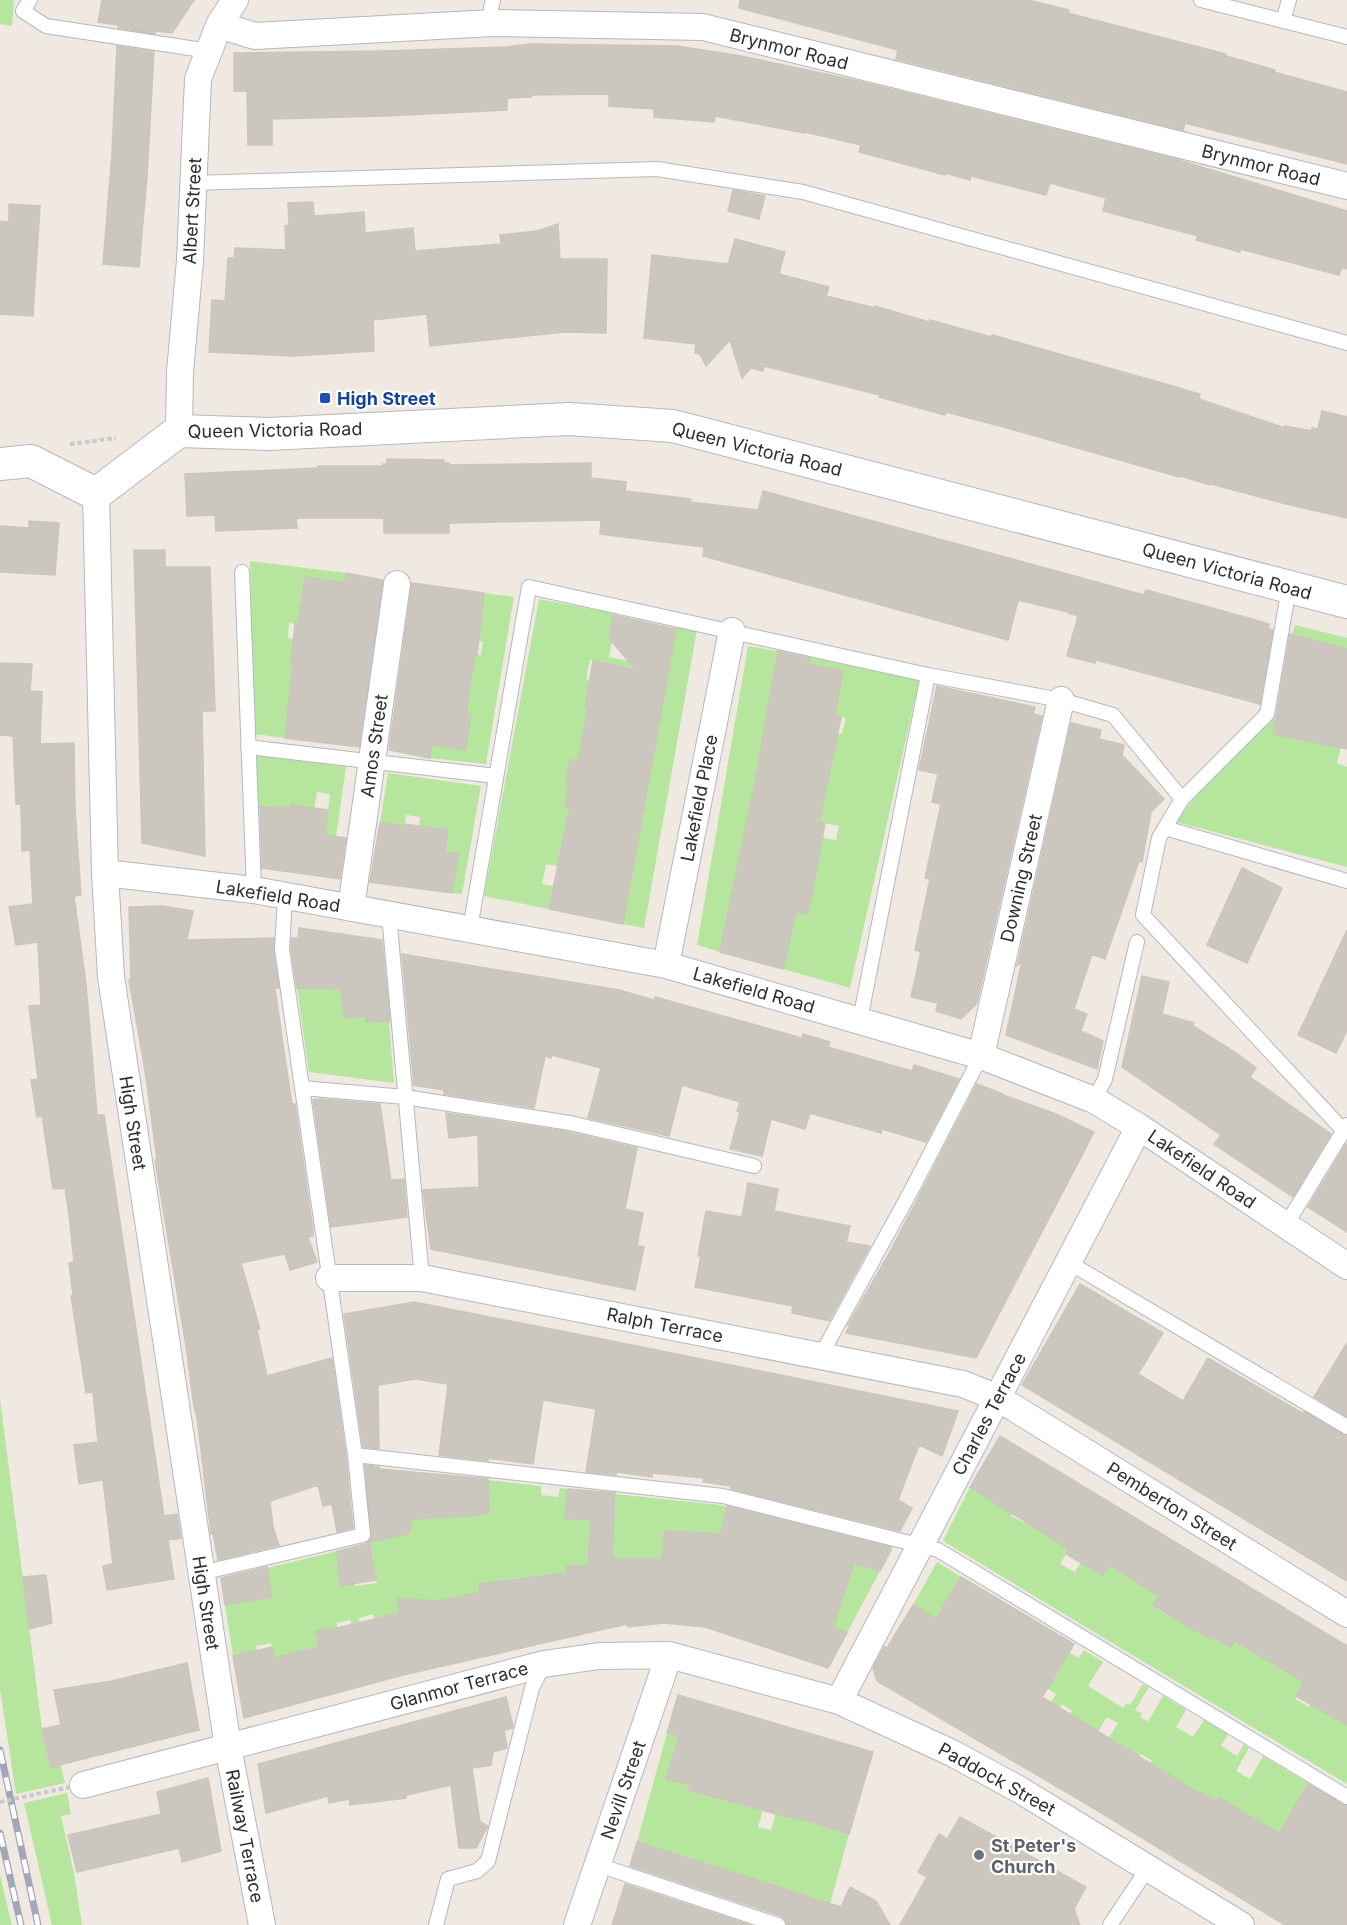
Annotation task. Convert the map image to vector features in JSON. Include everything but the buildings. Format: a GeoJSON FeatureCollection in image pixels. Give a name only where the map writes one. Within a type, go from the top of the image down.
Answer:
{"type":"FeatureCollection","features":[{"type":"Feature","properties":{"kind":"street","name":"Albert Street"},"geometry":{"type":"LineString","coordinates":[[179,431],[180,372],[190,260],[198,80],[219,25],[235,0]]}},
{"type":"Feature","properties":{"kind":"street","name":"Brynmor Road"},"geometry":{"type":"LineString","coordinates":[[219,25],[255,36],[492,12],[703,27],[1347,186]]}},
{"type":"Feature","properties":{"kind":"street","name":"Queen Victoria Road"},"geometry":{"type":"LineString","coordinates":[[96,494],[179,431],[269,434],[569,419],[673,426],[1347,602]]}},
{"type":"Feature","properties":{"kind":"street"},"geometry":{"type":"LineString","coordinates":[[0,464],[31,461],[96,494]]}},
{"type":"Feature","properties":{"kind":"street","name":"High Street"},"geometry":{"type":"LineString","coordinates":[[96,494],[105,873],[111,978],[228,1747]]}},
{"type":"Feature","properties":{"kind":"street","name":"Amos Street"},"geometry":{"type":"LineString","coordinates":[[351,908],[397,584]]}},
{"type":"Feature","properties":{"kind":"street","name":"Lakefield Place"},"geometry":{"type":"LineString","coordinates":[[666,965],[732,631]]}},
{"type":"Feature","properties":{"kind":"street","name":"Downing Street"},"geometry":{"type":"LineString","coordinates":[[981,1056],[1061,700]]}},
{"type":"Feature","properties":{"kind":"street","name":"Lakefield Road"},"geometry":{"type":"LineString","coordinates":[[105,873],[254,890],[666,965],[981,1056],[1094,1100],[1139,1127],[1347,1266]]}},
{"type":"Feature","properties":{"kind":"street","name":"Charles Terrace"},"geometry":{"type":"LineString","coordinates":[[839,1701],[1139,1127]]}},
{"type":"Feature","properties":{"kind":"street","name":"Ralph Terrace"},"geometry":{"type":"LineString","coordinates":[[329,1278],[422,1278],[963,1384],[998,1398]]}},
{"type":"Feature","properties":{"kind":"street","name":"Pemberton Street"},"geometry":{"type":"LineString","coordinates":[[998,1398],[1347,1614]]}},
{"type":"Feature","properties":{"kind":"street","name":"Glanmor Terrace"},"geometry":{"type":"LineString","coordinates":[[76,1786],[544,1664],[599,1656],[669,1655],[839,1701]]}},
{"type":"Feature","properties":{"kind":"street","name":"Nevill Street"},"geometry":{"type":"LineString","coordinates":[[577,1925],[669,1655]]}},
{"type":"Feature","properties":{"kind":"street","name":"Paddock Street"},"geometry":{"type":"LineString","coordinates":[[839,1701],[952,1753],[1010,1784],[1241,1925]]}},
{"type":"Feature","properties":{"kind":"street","name":"Railway Terrace"},"geometry":{"type":"LineString","coordinates":[[228,1747],[262,1925]]}},
{"type":"Feature","properties":{"kind":"lane"},"geometry":{"type":"LineString","coordinates":[[30,0],[23,11],[46,26],[209,51]]}},
{"type":"Feature","properties":{"kind":"lane"},"geometry":{"type":"LineString","coordinates":[[1202,0],[1347,37]]}},
{"type":"Feature","properties":{"kind":"lane"},"geometry":{"type":"LineString","coordinates":[[1283,21],[1289,0]]}},
{"type":"Feature","properties":{"kind":"lane"},"geometry":{"type":"LineString","coordinates":[[193,183],[657,169],[803,192],[1347,343]]}},
{"type":"Feature","properties":{"kind":"lane"},"geometry":{"type":"LineString","coordinates":[[242,572],[254,890]]}},
{"type":"Feature","properties":{"kind":"lane"},"geometry":{"type":"LineString","coordinates":[[470,929],[529,587],[928,675],[1061,700],[1113,716],[1182,799]]}},
{"type":"Feature","properties":{"kind":"lane"},"geometry":{"type":"LineString","coordinates":[[1286,1225],[1346,1128],[1143,915],[1159,838],[1182,799],[1268,714],[1289,588]]}},
{"type":"Feature","properties":{"kind":"lane"},"geometry":{"type":"LineString","coordinates":[[860,1020],[928,675]]}},
{"type":"Feature","properties":{"kind":"lane"},"geometry":{"type":"LineString","coordinates":[[248,747],[496,776]]}},
{"type":"Feature","properties":{"kind":"lane"},"geometry":{"type":"LineString","coordinates":[[1165,828],[1347,881]]}},
{"type":"Feature","properties":{"kind":"lane"},"geometry":{"type":"LineString","coordinates":[[201,1573],[363,1535],[355,1455],[282,949],[285,896]]}},
{"type":"Feature","properties":{"kind":"lane"},"geometry":{"type":"LineString","coordinates":[[389,915],[422,1278]]}},
{"type":"Feature","properties":{"kind":"lane"},"geometry":{"type":"LineString","coordinates":[[1094,1100],[1106,1079],[1137,942]]}},
{"type":"Feature","properties":{"kind":"lane"},"geometry":{"type":"LineString","coordinates":[[821,1355],[912,1189],[981,1056]]}},
{"type":"Feature","properties":{"kind":"lane"},"geometry":{"type":"LineString","coordinates":[[302,1088],[405,1097],[570,1123],[754,1166]]}},
{"type":"Feature","properties":{"kind":"lane"},"geometry":{"type":"LineString","coordinates":[[1068,1262],[1347,1427]]}},
{"type":"Feature","properties":{"kind":"lane"},"geometry":{"type":"LineString","coordinates":[[355,1455],[723,1496],[938,1550],[1347,1797]]}},
{"type":"Feature","properties":{"kind":"lane"},"geometry":{"type":"LineString","coordinates":[[436,1925],[448,1878],[477,1871],[488,1861],[532,1688],[544,1664]]}},
{"type":"Feature","properties":{"kind":"lane"},"geometry":{"type":"LineString","coordinates":[[597,1865],[778,1925]]}},
{"type":"Feature","properties":{"kind":"lane"},"geometry":{"type":"LineString","coordinates":[[1110,1925],[1148,1868]]}},
{"type":"Feature","properties":{"kind":"path"},"geometry":{"type":"LineString","coordinates":[[31,461],[63,445],[125,437]]}},
{"type":"Feature","properties":{"kind":"path"},"geometry":{"type":"LineString","coordinates":[[0,1802],[76,1786]]}},
{"type":"Feature","properties":{"kind":"green space"},"geometry":{"type":"Polygon","coordinates":[[[0,0],[14,0],[12,26],[0,24],[0,0]]]}},
{"type":"Feature","properties":{"kind":"green space"},"geometry":{"type":"Polygon","coordinates":[[[250,561],[346,573],[338,630],[289,623],[288,638],[333,645],[331,653],[292,648],[291,663],[331,668],[329,677],[292,673],[290,687],[327,692],[290,696],[288,712],[323,716],[285,738],[254,734],[250,561]]]}},
{"type":"Feature","properties":{"kind":"green space"},"geometry":{"type":"Polygon","coordinates":[[[484,593],[514,597],[486,764],[430,758],[432,745],[466,750],[471,714],[435,709],[436,698],[468,702],[470,689],[441,650],[481,655],[483,642],[442,636],[480,630],[484,593]]]}},
{"type":"Feature","properties":{"kind":"green space"},"geometry":{"type":"Polygon","coordinates":[[[539,599],[613,613],[609,636],[638,641],[637,647],[612,642],[609,657],[632,662],[631,668],[590,660],[586,679],[629,687],[588,693],[585,708],[623,717],[621,724],[586,718],[580,749],[613,768],[570,760],[566,782],[610,791],[568,789],[565,806],[604,813],[593,872],[546,864],[542,884],[588,892],[549,909],[484,896],[539,599]]]}},
{"type":"Feature","properties":{"kind":"green space"},"geometry":{"type":"Polygon","coordinates":[[[1295,625],[1347,638],[1347,649],[1292,635],[1295,625]]]}},
{"type":"Feature","properties":{"kind":"green space"},"geometry":{"type":"Polygon","coordinates":[[[676,626],[697,630],[644,928],[623,924],[676,626]]]}},
{"type":"Feature","properties":{"kind":"green space"},"geometry":{"type":"Polygon","coordinates":[[[748,646],[778,651],[756,777],[720,952],[697,945],[748,646]]]}},
{"type":"Feature","properties":{"kind":"green space"},"geometry":{"type":"Polygon","coordinates":[[[810,657],[919,681],[850,988],[783,969],[787,951],[768,907],[807,913],[809,901],[787,831],[836,840],[839,826],[791,817],[811,728],[842,734],[846,718],[814,712],[839,690],[843,672],[809,664],[810,657]]]}},
{"type":"Feature","properties":{"kind":"green space"},"geometry":{"type":"Polygon","coordinates":[[[1276,717],[1273,734],[1297,739],[1347,722],[1337,763],[1347,767],[1347,867],[1176,822],[1222,766],[1276,717]]]}},
{"type":"Feature","properties":{"kind":"green space"},"geometry":{"type":"Polygon","coordinates":[[[256,755],[346,767],[336,837],[325,835],[330,794],[317,792],[310,836],[291,806],[288,832],[275,831],[276,807],[257,807],[256,755]]]}},
{"type":"Feature","properties":{"kind":"green space"},"geometry":{"type":"Polygon","coordinates":[[[388,773],[481,786],[462,894],[452,893],[458,855],[445,852],[448,830],[429,827],[416,849],[420,817],[406,815],[402,848],[391,846],[393,824],[380,823],[388,773]]]}},
{"type":"Feature","properties":{"kind":"green space"},"geometry":{"type":"Polygon","coordinates":[[[297,988],[341,989],[365,1016],[367,1022],[389,1021],[394,1083],[309,1072],[297,988]]]}},
{"type":"Feature","properties":{"kind":"green space"},"geometry":{"type":"Polygon","coordinates":[[[0,1398],[42,1729],[51,1767],[61,1765],[65,1783],[16,1794],[0,1689],[0,1398]]]}},
{"type":"Feature","properties":{"kind":"green space"},"geometry":{"type":"Polygon","coordinates":[[[414,1472],[443,1517],[489,1513],[488,1480],[541,1486],[541,1495],[558,1497],[560,1488],[573,1490],[566,1505],[566,1519],[577,1519],[578,1509],[613,1529],[615,1494],[721,1505],[837,1558],[880,1571],[847,1633],[677,1586],[683,1532],[666,1531],[659,1586],[612,1559],[589,1555],[588,1566],[567,1566],[567,1585],[540,1576],[501,1580],[503,1603],[496,1604],[491,1582],[479,1584],[481,1608],[406,1640],[404,1675],[396,1677],[388,1644],[382,1645],[373,1614],[359,1618],[358,1651],[350,1620],[337,1623],[337,1634],[316,1631],[321,1662],[313,1648],[294,1653],[297,1666],[275,1662],[271,1643],[256,1646],[264,1681],[249,1652],[233,1656],[225,1605],[272,1597],[267,1568],[337,1551],[340,1581],[354,1580],[355,1586],[377,1583],[369,1544],[410,1533],[414,1472]]]}},
{"type":"Feature","properties":{"kind":"green space"},"geometry":{"type":"Polygon","coordinates":[[[1028,1483],[1011,1516],[1025,1523],[1042,1492],[1049,1496],[1032,1526],[1044,1533],[1086,1520],[1060,1564],[1075,1572],[1101,1529],[1088,1567],[1103,1576],[1123,1543],[1117,1570],[1132,1579],[1173,1572],[1153,1606],[1167,1615],[1188,1582],[1174,1618],[1189,1627],[1227,1607],[1217,1639],[1231,1647],[1248,1620],[1263,1658],[1278,1666],[1317,1662],[1295,1699],[1309,1707],[1331,1670],[1347,1695],[1347,1784],[943,1541],[970,1487],[1028,1483]]]}},
{"type":"Feature","properties":{"kind":"green space"},"geometry":{"type":"Polygon","coordinates":[[[937,1562],[961,1577],[952,1592],[972,1604],[981,1588],[1010,1606],[1067,1651],[1079,1658],[1084,1650],[1103,1662],[1088,1686],[1123,1708],[1127,1703],[1130,1705],[1143,1684],[1149,1687],[1135,1710],[1142,1713],[1140,1717],[1148,1722],[1163,1696],[1186,1710],[1176,1727],[1193,1737],[1204,1720],[1228,1734],[1221,1746],[1237,1756],[1244,1744],[1249,1748],[1236,1771],[1250,1779],[1263,1756],[1309,1784],[1298,1803],[1347,1844],[1195,1826],[1212,1798],[1201,1792],[1184,1820],[1170,1776],[1160,1770],[1133,1792],[1152,1761],[1141,1754],[1122,1784],[1091,1767],[1118,1723],[1107,1717],[1084,1755],[1055,1738],[1072,1711],[1062,1704],[1045,1732],[1037,1727],[1056,1694],[913,1605],[937,1562]]]}},
{"type":"Feature","properties":{"kind":"green space"},"geometry":{"type":"Polygon","coordinates":[[[667,1733],[679,1736],[667,1778],[703,1744],[689,1790],[702,1794],[716,1747],[752,1758],[738,1804],[751,1807],[765,1761],[776,1765],[758,1827],[771,1830],[789,1769],[788,1816],[802,1820],[814,1776],[837,1830],[849,1834],[830,1904],[637,1842],[667,1733]]]}},
{"type":"Feature","properties":{"kind":"green space"},"geometry":{"type":"Polygon","coordinates":[[[67,1793],[71,1814],[61,1816],[74,1873],[82,1925],[52,1925],[24,1803],[67,1793]]]}},
{"type":"Feature","properties":{"kind":"green space"},"geometry":{"type":"Polygon","coordinates":[[[0,1875],[12,1925],[0,1925],[0,1875]]]}},
{"type":"Feature","properties":{"kind":"railway"},"geometry":{"type":"LineString","coordinates":[[0,1750],[38,1925]]}},
{"type":"Feature","properties":{"kind":"railway"},"geometry":{"type":"LineString","coordinates":[[0,1833],[21,1925]]}},
{"type":"Feature","properties":{"kind":"place","name":"High Street"},"geometry":{"type":"Point","coordinates":[325,398]}},
{"type":"Feature","properties":{"kind":"place","name":"St Peter's Church"},"geometry":{"type":"Point","coordinates":[979,1855]}}]}
